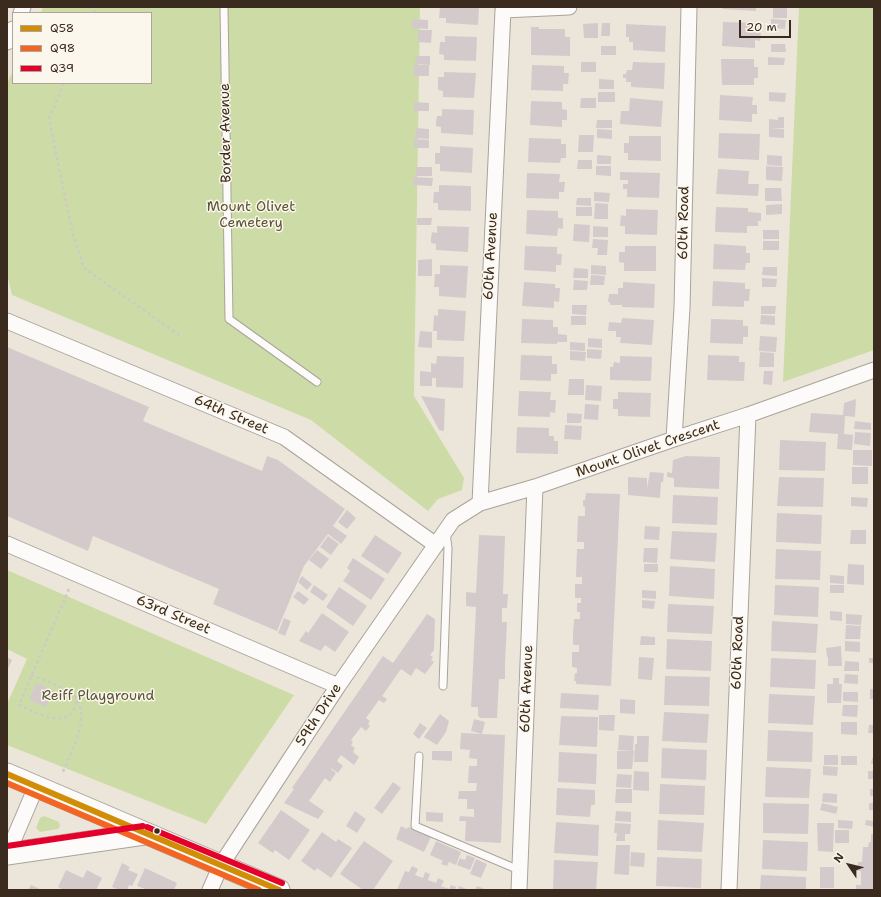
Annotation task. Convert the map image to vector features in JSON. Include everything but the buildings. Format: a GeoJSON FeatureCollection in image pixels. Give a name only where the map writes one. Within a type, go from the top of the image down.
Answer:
{"type":"FeatureCollection","features":[{"type":"Feature","properties":{"kind":"main road"},"geometry":{"type":"LineString","coordinates":[[7,774],[144,834],[279,890]]}},
{"type":"Feature","properties":{"kind":"main road"},"geometry":{"type":"LineString","coordinates":[[7,854],[144,834]]}},
{"type":"Feature","properties":{"kind":"street","name":"60th Avenue"},"geometry":{"type":"LineString","coordinates":[[480,502],[503,10],[569,7]]}},
{"type":"Feature","properties":{"kind":"street","name":"60th Road"},"geometry":{"type":"LineString","coordinates":[[674,438],[682,308],[689,7]]}},
{"type":"Feature","properties":{"kind":"street"},"geometry":{"type":"LineString","coordinates":[[7,42],[12,31]]}},
{"type":"Feature","properties":{"kind":"street","name":"64th Street"},"geometry":{"type":"LineString","coordinates":[[7,321],[284,437],[436,545]]}},
{"type":"Feature","properties":{"kind":"street","name":"Mount Olivet Crescent"},"geometry":{"type":"LineString","coordinates":[[436,545],[453,520],[480,502],[535,487],[674,438],[748,415],[874,370]]}},
{"type":"Feature","properties":{"kind":"street","name":"60th Road"},"geometry":{"type":"LineString","coordinates":[[729,890],[748,415]]}},
{"type":"Feature","properties":{"kind":"street","name":"60th Avenue"},"geometry":{"type":"LineString","coordinates":[[519,890],[535,487]]}},
{"type":"Feature","properties":{"kind":"street","name":"63rd Street"},"geometry":{"type":"LineString","coordinates":[[7,544],[338,686]]}},
{"type":"Feature","properties":{"kind":"street","name":"59th Drive"},"geometry":{"type":"LineString","coordinates":[[210,890],[221,865],[338,686],[436,545]]}},
{"type":"Feature","properties":{"kind":"street"},"geometry":{"type":"LineString","coordinates":[[7,854],[36,787]]}},
{"type":"Feature","properties":{"kind":"lane","name":"Border Avenue"},"geometry":{"type":"LineString","coordinates":[[224,7],[229,319],[317,382]]}},
{"type":"Feature","properties":{"kind":"lane"},"geometry":{"type":"LineString","coordinates":[[443,686],[448,548],[445,531]]}},
{"type":"Feature","properties":{"kind":"lane"},"geometry":{"type":"LineString","coordinates":[[419,756],[415,826],[519,870]]}},
{"type":"Feature","properties":{"kind":"path"},"geometry":{"type":"LineString","coordinates":[[64,84],[49,119],[72,231],[84,268],[182,337]]}},
{"type":"Feature","properties":{"kind":"path"},"geometry":{"type":"LineString","coordinates":[[69,589],[19,705],[49,717],[59,719],[67,716],[73,711],[78,699]]}},
{"type":"Feature","properties":{"kind":"path"},"geometry":{"type":"LineString","coordinates":[[31,675],[70,692],[78,699],[81,707],[81,722],[77,740],[62,774]]}},
{"type":"Feature","properties":{"kind":"green space","name":"Mount Olivet Cemetery"},"geometry":{"type":"Polygon","coordinates":[[[43,7],[420,7],[414,396],[464,478],[462,490],[438,499],[428,511],[311,420],[12,295],[7,274],[7,83],[12,73],[12,84],[152,84],[152,12],[41,12],[43,7]]]}},
{"type":"Feature","properties":{"kind":"green space"},"geometry":{"type":"Polygon","coordinates":[[[799,7],[874,7],[874,350],[783,382],[799,7]]]}},
{"type":"Feature","properties":{"kind":"green space","name":"Reiff Playground"},"geometry":{"type":"Polygon","coordinates":[[[7,570],[294,695],[206,824],[7,745],[7,704],[27,659],[7,649],[7,570]]]}},
{"type":"Feature","properties":{"kind":"green space"},"geometry":{"type":"Polygon","coordinates":[[[44,816],[59,822],[60,826],[58,829],[40,832],[36,828],[40,818],[44,816]]]}},
{"type":"Feature","properties":{"kind":"transit line","name":"Q58"},"geometry":{"type":"LineString","coordinates":[[7,774],[279,890]]}},
{"type":"Feature","properties":{"kind":"transit line","name":"Q98"},"geometry":{"type":"LineString","coordinates":[[7,783],[259,890]]}},
{"type":"Feature","properties":{"kind":"transit line","name":"Q39"},"geometry":{"type":"LineString","coordinates":[[7,846],[143,826]]}},
{"type":"Feature","properties":{"kind":"transit line","name":"Q39"},"geometry":{"type":"LineString","coordinates":[[147,827],[282,883]]}}]}
